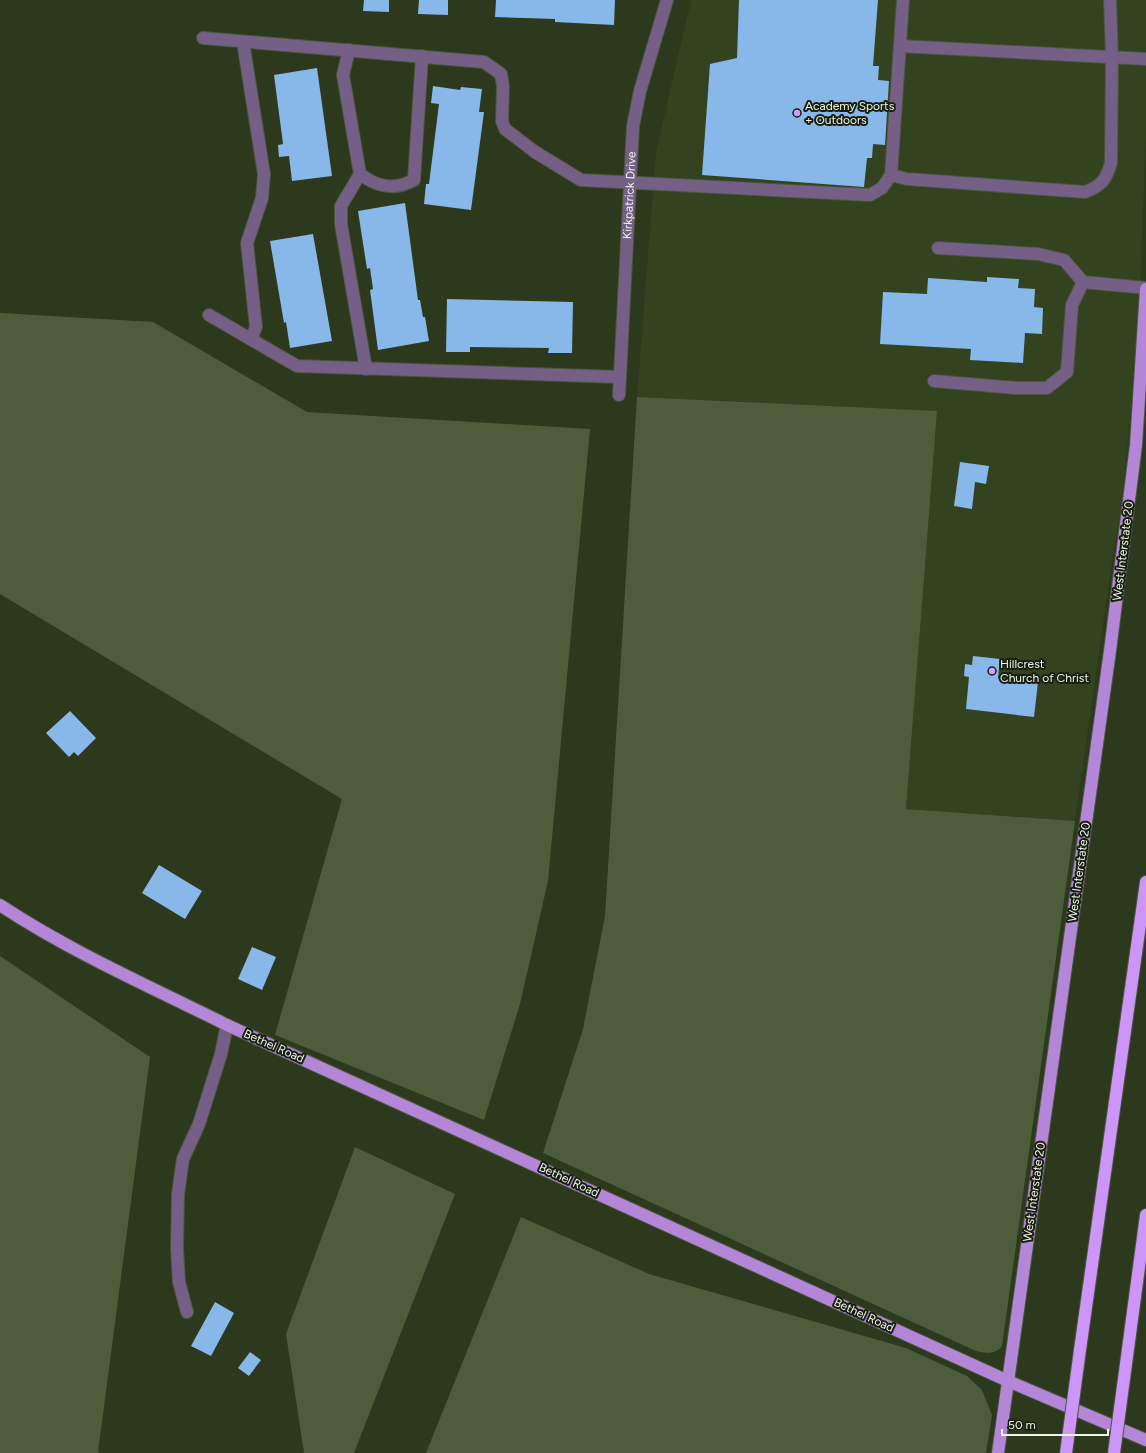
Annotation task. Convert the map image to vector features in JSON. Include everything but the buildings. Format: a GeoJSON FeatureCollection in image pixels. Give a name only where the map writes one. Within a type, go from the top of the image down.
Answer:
{"type":"FeatureCollection","features":[{"type":"Feature","properties":{"kind":"highway"},"geometry":{"type":"LineString","coordinates":[[1066,1453],[1146,882]]}},
{"type":"Feature","properties":{"kind":"highway"},"geometry":{"type":"LineString","coordinates":[[1114,1453],[1146,1215]]}},
{"type":"Feature","properties":{"kind":"main road","name":"West Interstate 20"},"geometry":{"type":"LineString","coordinates":[[998,1453],[1121,568],[1136,445],[1146,288]]}},
{"type":"Feature","properties":{"kind":"main road","name":"Bethel Road"},"geometry":{"type":"LineString","coordinates":[[0,905],[24,921],[228,1025],[1008,1381],[1146,1440]]}},
{"type":"Feature","properties":{"kind":"street","name":"Kirkpatrick Drive"},"geometry":{"type":"LineString","coordinates":[[619,395],[633,126],[640,91],[667,0]]}},
{"type":"Feature","properties":{"kind":"street"},"geometry":{"type":"LineString","coordinates":[[203,38],[484,62],[501,74],[503,86],[502,121],[505,129],[535,152],[581,180],[630,184],[870,195],[882,188],[891,175],[903,0]]}},
{"type":"Feature","properties":{"kind":"street"},"geometry":{"type":"LineString","coordinates":[[891,175],[907,179],[1085,192],[1096,188],[1107,177],[1111,163],[1112,57],[1110,0]]}},
{"type":"Feature","properties":{"kind":"street"},"geometry":{"type":"LineString","coordinates":[[243,42],[264,174],[262,198],[247,243],[256,327],[251,339]]}},
{"type":"Feature","properties":{"kind":"street"},"geometry":{"type":"LineString","coordinates":[[900,46],[1146,59]]}},
{"type":"Feature","properties":{"kind":"street"},"geometry":{"type":"LineString","coordinates":[[349,50],[343,75],[360,174],[341,206],[340,224],[366,369]]}},
{"type":"Feature","properties":{"kind":"street"},"geometry":{"type":"LineString","coordinates":[[360,174],[372,183],[389,187],[404,185],[414,180],[422,56]]}},
{"type":"Feature","properties":{"kind":"street"},"geometry":{"type":"LineString","coordinates":[[938,248],[1038,254],[1064,260],[1083,282],[1146,288]]}},
{"type":"Feature","properties":{"kind":"street"},"geometry":{"type":"LineString","coordinates":[[934,382],[1016,388],[1047,388],[1067,372],[1072,305],[1083,282]]}},
{"type":"Feature","properties":{"kind":"street"},"geometry":{"type":"LineString","coordinates":[[209,315],[297,366],[620,377]]}},
{"type":"Feature","properties":{"kind":"street"},"geometry":{"type":"LineString","coordinates":[[187,1312],[179,1282],[177,1248],[178,1194],[182,1159],[199,1124],[228,1025]]}},
{"type":"Feature","properties":{"kind":"shaded area"},"geometry":{"type":"Polygon","coordinates":[[[691,0],[1146,0],[1146,128],[1139,322],[1122,504],[1113,555],[1075,821],[906,809],[937,411],[637,397],[656,152],[691,0]]]}},
{"type":"Feature","properties":{"kind":"shaded area"},"geometry":{"type":"Polygon","coordinates":[[[0,313],[153,322],[307,412],[590,429],[548,881],[520,1004],[484,1120],[275,1035],[342,799],[0,594],[0,313]]]}},
{"type":"Feature","properties":{"kind":"shaded area"},"geometry":{"type":"Polygon","coordinates":[[[637,397],[937,411],[906,809],[1075,821],[1002,1346],[996,1351],[987,1353],[976,1351],[543,1153],[583,1029],[605,916],[637,397]]]}},
{"type":"Feature","properties":{"kind":"shaded area"},"geometry":{"type":"Polygon","coordinates":[[[0,956],[150,1057],[98,1452],[100,1453],[0,1453],[0,956]]]}},
{"type":"Feature","properties":{"kind":"shaded area"},"geometry":{"type":"Polygon","coordinates":[[[355,1147],[455,1194],[354,1453],[304,1453],[286,1334],[355,1147]]]}},
{"type":"Feature","properties":{"kind":"shaded area"},"geometry":{"type":"Polygon","coordinates":[[[521,1217],[649,1274],[906,1348],[967,1376],[982,1390],[992,1415],[986,1453],[426,1453],[521,1217]]]}},
{"type":"Feature","properties":{"kind":"place","name":"Academy Sports + Outdoors"},"geometry":{"type":"Point","coordinates":[797,113]}},
{"type":"Feature","properties":{"kind":"place","name":"Hillcrest Church of Christ"},"geometry":{"type":"Point","coordinates":[992,671]}}]}
